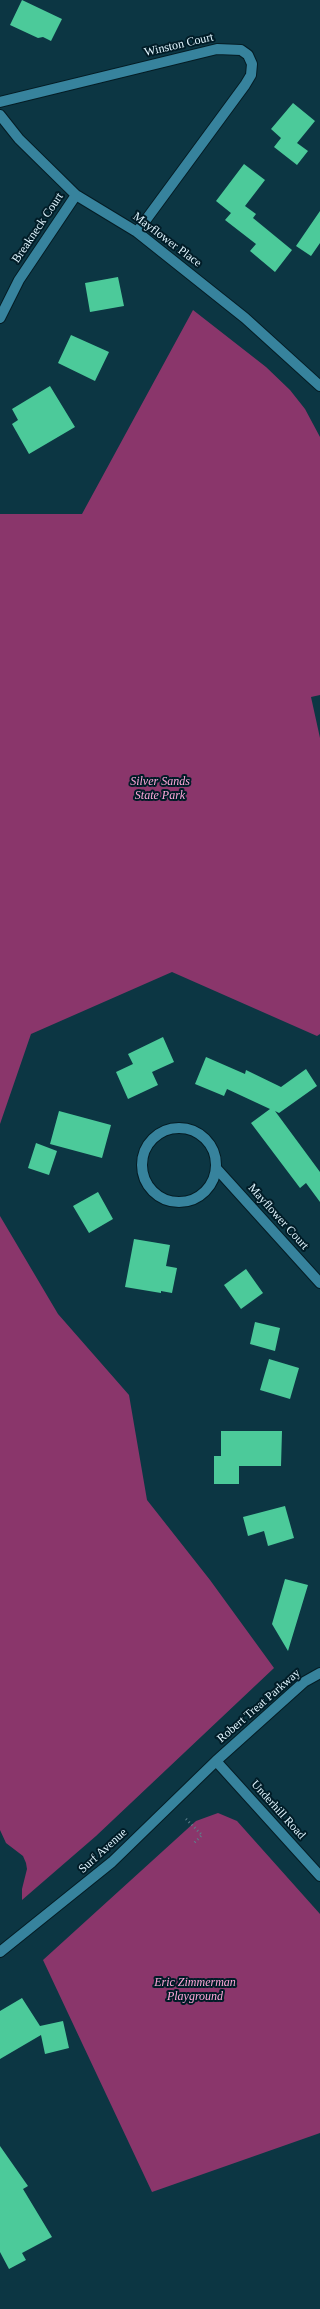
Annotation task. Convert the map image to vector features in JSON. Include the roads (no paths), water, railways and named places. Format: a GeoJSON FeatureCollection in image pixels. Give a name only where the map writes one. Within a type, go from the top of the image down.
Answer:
{"type":"FeatureCollection","features":[{"type":"Feature","properties":{"kind":"street","name":"Winston Court"},"geometry":{"type":"LineString","coordinates":[[0,102],[218,49],[241,50],[248,56],[252,64],[251,74],[245,85],[137,232]]}},
{"type":"Feature","properties":{"kind":"street","name":"Mayflower Place"},"geometry":{"type":"LineString","coordinates":[[0,115],[19,139],[76,195],[137,232],[245,318],[320,386]]}},
{"type":"Feature","properties":{"kind":"street","name":"Breakneck Court"},"geometry":{"type":"LineString","coordinates":[[0,318],[19,280],[76,195]]}},
{"type":"Feature","properties":{"kind":"street","name":"Mayflower Court"},"geometry":{"type":"LineString","coordinates":[[216,1168],[213,1180],[202,1194],[186,1202],[173,1202],[162,1198],[152,1191],[145,1182],[141,1170],[145,1147],[152,1138],[173,1128],[184,1128],[195,1131],[204,1137],[215,1157],[216,1168],[320,1282]]}},
{"type":"Feature","properties":{"kind":"street","name":"Robert Treat Parkway"},"geometry":{"type":"LineString","coordinates":[[216,1761],[304,1682],[320,1673]]}},
{"type":"Feature","properties":{"kind":"street","name":"Underhill Road"},"geometry":{"type":"LineString","coordinates":[[216,1761],[320,1876]]}},
{"type":"Feature","properties":{"kind":"street","name":"Surf Avenue"},"geometry":{"type":"LineString","coordinates":[[0,1952],[112,1862],[216,1761]]}},
{"type":"Feature","properties":{"kind":"park label","name":"Silver Sands State Park"},"geometry":{"type":"Point","coordinates":[160,789]}},
{"type":"Feature","properties":{"kind":"park label","name":"Eric Zimmerman Playground"},"geometry":{"type":"Point","coordinates":[195,1990]}}]}
